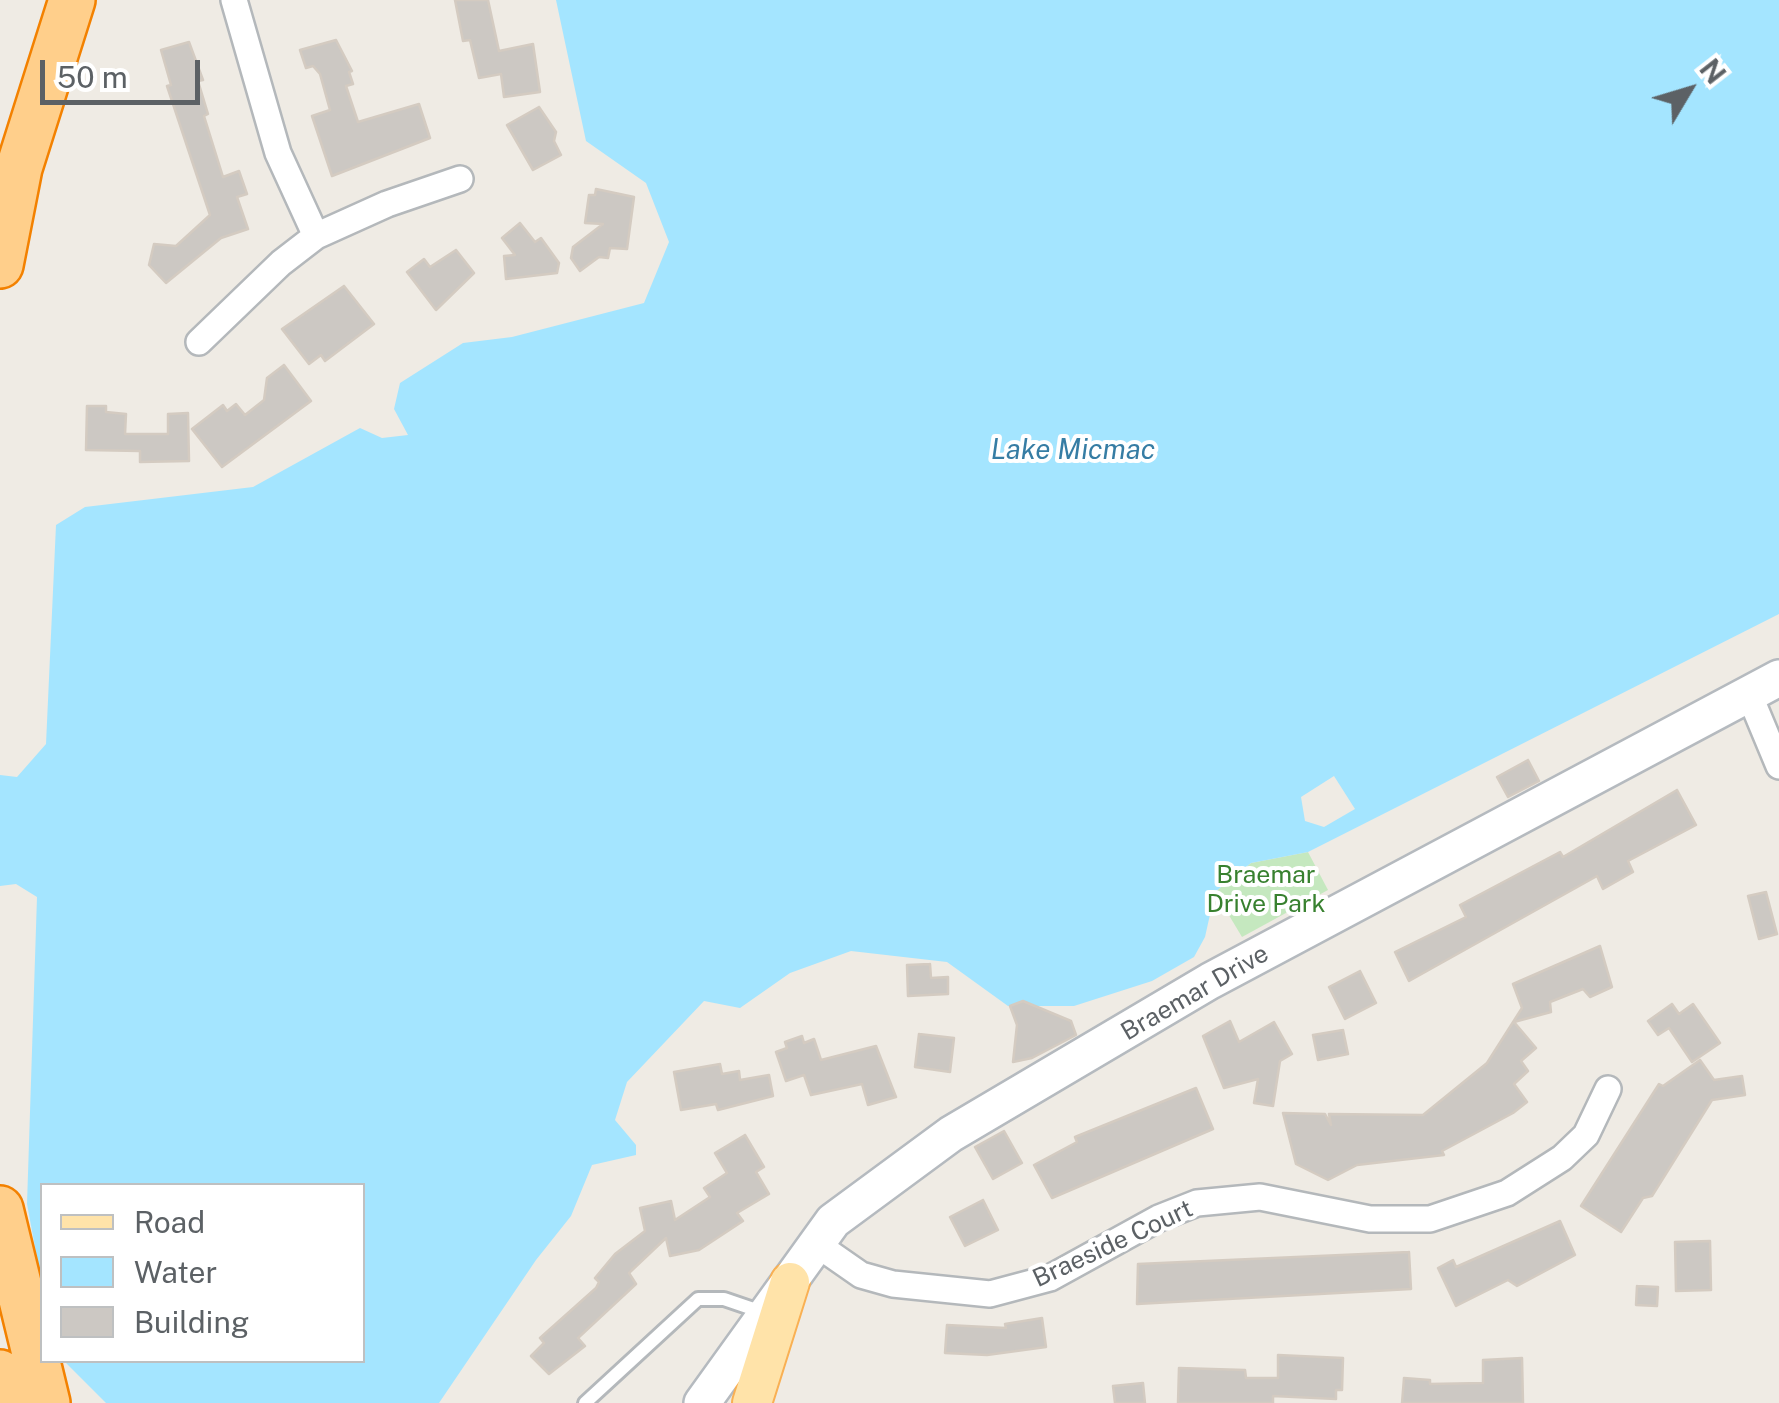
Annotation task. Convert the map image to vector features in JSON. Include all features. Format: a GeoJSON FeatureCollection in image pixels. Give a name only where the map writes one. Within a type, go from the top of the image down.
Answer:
{"type":"FeatureCollection","features":[{"type":"Feature","properties":{"kind":"highway"},"geometry":{"type":"LineString","coordinates":[[0,265],[19,168],[72,0]]}},
{"type":"Feature","properties":{"kind":"highway"},"geometry":{"type":"LineString","coordinates":[[0,1209],[46,1403]]}},
{"type":"Feature","properties":{"kind":"highway"},"geometry":{"type":"LineString","coordinates":[[0,1374],[7,1403]]}},
{"type":"Feature","properties":{"kind":"main road","name":"Braemar Drive"},"geometry":{"type":"LineString","coordinates":[[702,1403],[833,1221],[938,1143],[1210,981],[1764,686]]}},
{"type":"Feature","properties":{"kind":"main road"},"geometry":{"type":"LineString","coordinates":[[752,1403],[790,1282]]}},
{"type":"Feature","properties":{"kind":"street"},"geometry":{"type":"LineString","coordinates":[[234,0],[278,153],[316,236]]}},
{"type":"Feature","properties":{"kind":"street"},"geometry":{"type":"LineString","coordinates":[[198,342],[257,284],[316,236],[387,204],[460,179]]}},
{"type":"Feature","properties":{"kind":"street"},"geometry":{"type":"LineString","coordinates":[[1764,686],[1779,766]]}},
{"type":"Feature","properties":{"kind":"street","name":"Braeside Court"},"geometry":{"type":"LineString","coordinates":[[815,1243],[861,1275],[877,1280],[990,1294],[1050,1278],[1159,1218],[1197,1203],[1260,1197],[1370,1220],[1430,1219],[1507,1192],[1562,1158],[1586,1135],[1608,1089]]}},
{"type":"Feature","properties":{"kind":"lane"},"geometry":{"type":"LineString","coordinates":[[585,1403],[685,1306],[698,1299],[724,1299],[767,1314]]}},
{"type":"Feature","properties":{"kind":"green space","name":"Braemar Drive Park"},"geometry":{"type":"Polygon","coordinates":[[[1308,852],[1328,890],[1242,937],[1215,892],[1251,863],[1308,852]]]}},
{"type":"Feature","properties":{"kind":"water","name":"Lake Micmac"},"geometry":{"type":"Polygon","coordinates":[[[556,0],[1779,0],[1779,614],[1308,852],[1251,863],[1215,892],[1205,937],[1194,957],[1152,981],[1074,1006],[1008,1006],[947,962],[851,951],[790,973],[740,1008],[704,1001],[627,1082],[615,1120],[636,1145],[636,1155],[592,1165],[571,1216],[536,1260],[439,1403],[106,1403],[66,1363],[365,1363],[365,1183],[40,1183],[40,1274],[27,1204],[37,897],[16,884],[0,886],[0,775],[17,777],[46,744],[56,525],[85,507],[253,487],[360,428],[382,438],[408,435],[394,409],[400,383],[463,343],[512,337],[644,303],[669,242],[646,183],[586,141],[556,0]]]}},
{"type":"Feature","properties":{"kind":"pier"},"geometry":{"type":"Polygon","coordinates":[[[1334,776],[1355,809],[1324,827],[1305,821],[1301,797],[1334,776]]]}},
{"type":"Feature","properties":{"kind":"building"},"geometry":{"type":"Polygon","coordinates":[[[455,0],[488,0],[499,51],[533,44],[540,92],[504,97],[501,74],[479,78],[470,40],[463,41],[455,0]]]}},
{"type":"Feature","properties":{"kind":"building"},"geometry":{"type":"Polygon","coordinates":[[[336,40],[352,71],[349,72],[353,84],[346,86],[358,122],[419,104],[430,138],[332,176],[312,116],[330,110],[320,74],[313,66],[306,68],[300,50],[336,40]]]}},
{"type":"Feature","properties":{"kind":"building"},"geometry":{"type":"Polygon","coordinates":[[[189,42],[203,80],[198,81],[208,114],[204,116],[223,177],[239,171],[247,194],[237,197],[248,229],[221,238],[166,283],[149,265],[154,244],[176,246],[210,215],[167,86],[171,85],[161,50],[189,42]]]}},
{"type":"Feature","properties":{"kind":"building"},"geometry":{"type":"Polygon","coordinates":[[[539,107],[556,132],[554,141],[561,155],[533,170],[507,125],[539,107]]]}},
{"type":"Feature","properties":{"kind":"building"},"geometry":{"type":"Polygon","coordinates":[[[596,189],[634,197],[627,249],[610,248],[608,258],[599,257],[580,271],[571,258],[573,247],[603,224],[585,223],[589,195],[595,195],[596,189]]]}},
{"type":"Feature","properties":{"kind":"building"},"geometry":{"type":"Polygon","coordinates":[[[520,223],[535,242],[541,238],[559,263],[557,273],[506,279],[504,256],[515,255],[502,238],[520,223]]]}},
{"type":"Feature","properties":{"kind":"building"},"geometry":{"type":"Polygon","coordinates":[[[456,250],[474,273],[436,310],[407,272],[424,259],[430,267],[456,250]]]}},
{"type":"Feature","properties":{"kind":"building"},"geometry":{"type":"Polygon","coordinates":[[[344,286],[374,324],[325,361],[321,355],[309,364],[282,329],[344,286]]]}},
{"type":"Feature","properties":{"kind":"building"},"geometry":{"type":"Polygon","coordinates":[[[284,365],[311,401],[222,467],[192,429],[223,405],[227,411],[236,404],[245,415],[264,400],[267,378],[284,365]]]}},
{"type":"Feature","properties":{"kind":"building"},"geometry":{"type":"Polygon","coordinates":[[[87,406],[106,406],[106,412],[126,414],[125,434],[168,434],[168,414],[188,413],[189,461],[140,462],[140,451],[86,450],[87,406]]]}},
{"type":"Feature","properties":{"kind":"building"},"geometry":{"type":"Polygon","coordinates":[[[1528,760],[1539,781],[1508,797],[1497,777],[1528,760]]]}},
{"type":"Feature","properties":{"kind":"building"},"geometry":{"type":"Polygon","coordinates":[[[1677,790],[1696,825],[1628,861],[1633,872],[1603,889],[1597,876],[1409,981],[1395,952],[1466,917],[1460,905],[1560,852],[1563,857],[1677,790]]]}},
{"type":"Feature","properties":{"kind":"building"},"geometry":{"type":"Polygon","coordinates":[[[1766,892],[1777,934],[1759,939],[1748,896],[1766,892]]]}},
{"type":"Feature","properties":{"kind":"building"},"geometry":{"type":"Polygon","coordinates":[[[1600,946],[1612,987],[1590,997],[1583,989],[1550,1002],[1551,1012],[1514,1022],[1536,1048],[1521,1061],[1528,1071],[1514,1084],[1527,1102],[1513,1113],[1442,1151],[1444,1155],[1357,1165],[1328,1180],[1296,1164],[1283,1113],[1325,1114],[1331,1125],[1329,1114],[1423,1115],[1487,1063],[1522,1008],[1513,984],[1600,946]]]}},
{"type":"Feature","properties":{"kind":"building"},"geometry":{"type":"Polygon","coordinates":[[[930,964],[931,978],[948,977],[948,994],[908,996],[907,965],[930,964]]]}},
{"type":"Feature","properties":{"kind":"building"},"geometry":{"type":"Polygon","coordinates":[[[1360,971],[1376,1003],[1345,1019],[1329,987],[1360,971]]]}},
{"type":"Feature","properties":{"kind":"building"},"geometry":{"type":"Polygon","coordinates":[[[1023,1001],[1071,1021],[1076,1035],[1032,1058],[1013,1062],[1017,1025],[1010,1006],[1023,1001]]]}},
{"type":"Feature","properties":{"kind":"building"},"geometry":{"type":"Polygon","coordinates":[[[1672,1004],[1679,1014],[1693,1004],[1720,1043],[1692,1062],[1669,1028],[1658,1035],[1648,1021],[1672,1004]]]}},
{"type":"Feature","properties":{"kind":"building"},"geometry":{"type":"Polygon","coordinates":[[[1230,1021],[1239,1042],[1274,1022],[1292,1054],[1280,1061],[1273,1106],[1254,1103],[1258,1079],[1224,1088],[1203,1036],[1230,1021]]]}},
{"type":"Feature","properties":{"kind":"building"},"geometry":{"type":"Polygon","coordinates":[[[1343,1030],[1348,1054],[1318,1060],[1313,1035],[1343,1030]]]}},
{"type":"Feature","properties":{"kind":"building"},"geometry":{"type":"Polygon","coordinates":[[[919,1034],[954,1038],[950,1072],[915,1067],[919,1034]]]}},
{"type":"Feature","properties":{"kind":"building"},"geometry":{"type":"Polygon","coordinates":[[[802,1036],[804,1043],[814,1039],[821,1060],[876,1046],[896,1097],[868,1105],[862,1084],[811,1095],[804,1075],[786,1081],[776,1052],[787,1048],[785,1042],[802,1036]]]}},
{"type":"Feature","properties":{"kind":"building"},"geometry":{"type":"Polygon","coordinates":[[[1700,1060],[1714,1080],[1742,1076],[1745,1095],[1712,1100],[1652,1196],[1643,1198],[1621,1232],[1581,1206],[1659,1084],[1663,1086],[1700,1060]]]}},
{"type":"Feature","properties":{"kind":"building"},"geometry":{"type":"Polygon","coordinates":[[[720,1064],[722,1074],[739,1071],[740,1080],[769,1075],[773,1096],[718,1110],[716,1104],[681,1110],[674,1072],[720,1064]]]}},
{"type":"Feature","properties":{"kind":"building"},"geometry":{"type":"Polygon","coordinates":[[[1196,1088],[1213,1129],[1052,1198],[1034,1165],[1077,1142],[1075,1137],[1196,1088]]]}},
{"type":"Feature","properties":{"kind":"building"},"geometry":{"type":"Polygon","coordinates":[[[1004,1131],[1022,1163],[993,1179],[975,1147],[1004,1131]]]}},
{"type":"Feature","properties":{"kind":"building"},"geometry":{"type":"Polygon","coordinates":[[[745,1135],[764,1167],[756,1172],[769,1194],[737,1213],[743,1221],[699,1250],[670,1256],[666,1238],[629,1273],[636,1284],[578,1338],[585,1346],[549,1374],[531,1356],[544,1343],[540,1338],[596,1288],[599,1282],[595,1278],[615,1254],[645,1231],[640,1208],[671,1201],[675,1220],[710,1197],[704,1188],[727,1173],[715,1153],[745,1135]]]}},
{"type":"Feature","properties":{"kind":"building"},"geometry":{"type":"Polygon","coordinates":[[[983,1200],[998,1230],[965,1246],[950,1217],[983,1200]]]}},
{"type":"Feature","properties":{"kind":"building"},"geometry":{"type":"Polygon","coordinates":[[[1560,1221],[1575,1255],[1517,1286],[1508,1280],[1456,1306],[1438,1268],[1453,1260],[1456,1267],[1560,1221]]]}},
{"type":"Feature","properties":{"kind":"building"},"geometry":{"type":"Polygon","coordinates":[[[1710,1241],[1711,1290],[1676,1291],[1675,1242],[1710,1241]]]}},
{"type":"Feature","properties":{"kind":"building"},"geometry":{"type":"Polygon","coordinates":[[[1409,1252],[1411,1289],[1137,1304],[1138,1264],[1409,1252]]]}},
{"type":"Feature","properties":{"kind":"building"},"geometry":{"type":"Polygon","coordinates":[[[1637,1286],[1658,1287],[1657,1306],[1636,1305],[1637,1286]]]}},
{"type":"Feature","properties":{"kind":"building"},"geometry":{"type":"Polygon","coordinates":[[[1042,1318],[1046,1347],[987,1355],[945,1353],[947,1325],[1006,1328],[1005,1324],[1042,1318]]]}},
{"type":"Feature","properties":{"kind":"building"},"geometry":{"type":"Polygon","coordinates":[[[1278,1355],[1343,1358],[1342,1390],[1336,1390],[1336,1399],[1273,1396],[1273,1403],[1178,1403],[1179,1368],[1245,1370],[1246,1378],[1278,1378],[1278,1355]]]}},
{"type":"Feature","properties":{"kind":"building"},"geometry":{"type":"Polygon","coordinates":[[[1522,1358],[1523,1403],[1402,1403],[1404,1378],[1430,1380],[1430,1384],[1483,1383],[1483,1360],[1522,1358]]]}},
{"type":"Feature","properties":{"kind":"building"},"geometry":{"type":"Polygon","coordinates":[[[1143,1383],[1145,1403],[1115,1403],[1113,1386],[1143,1383]]]}}]}
